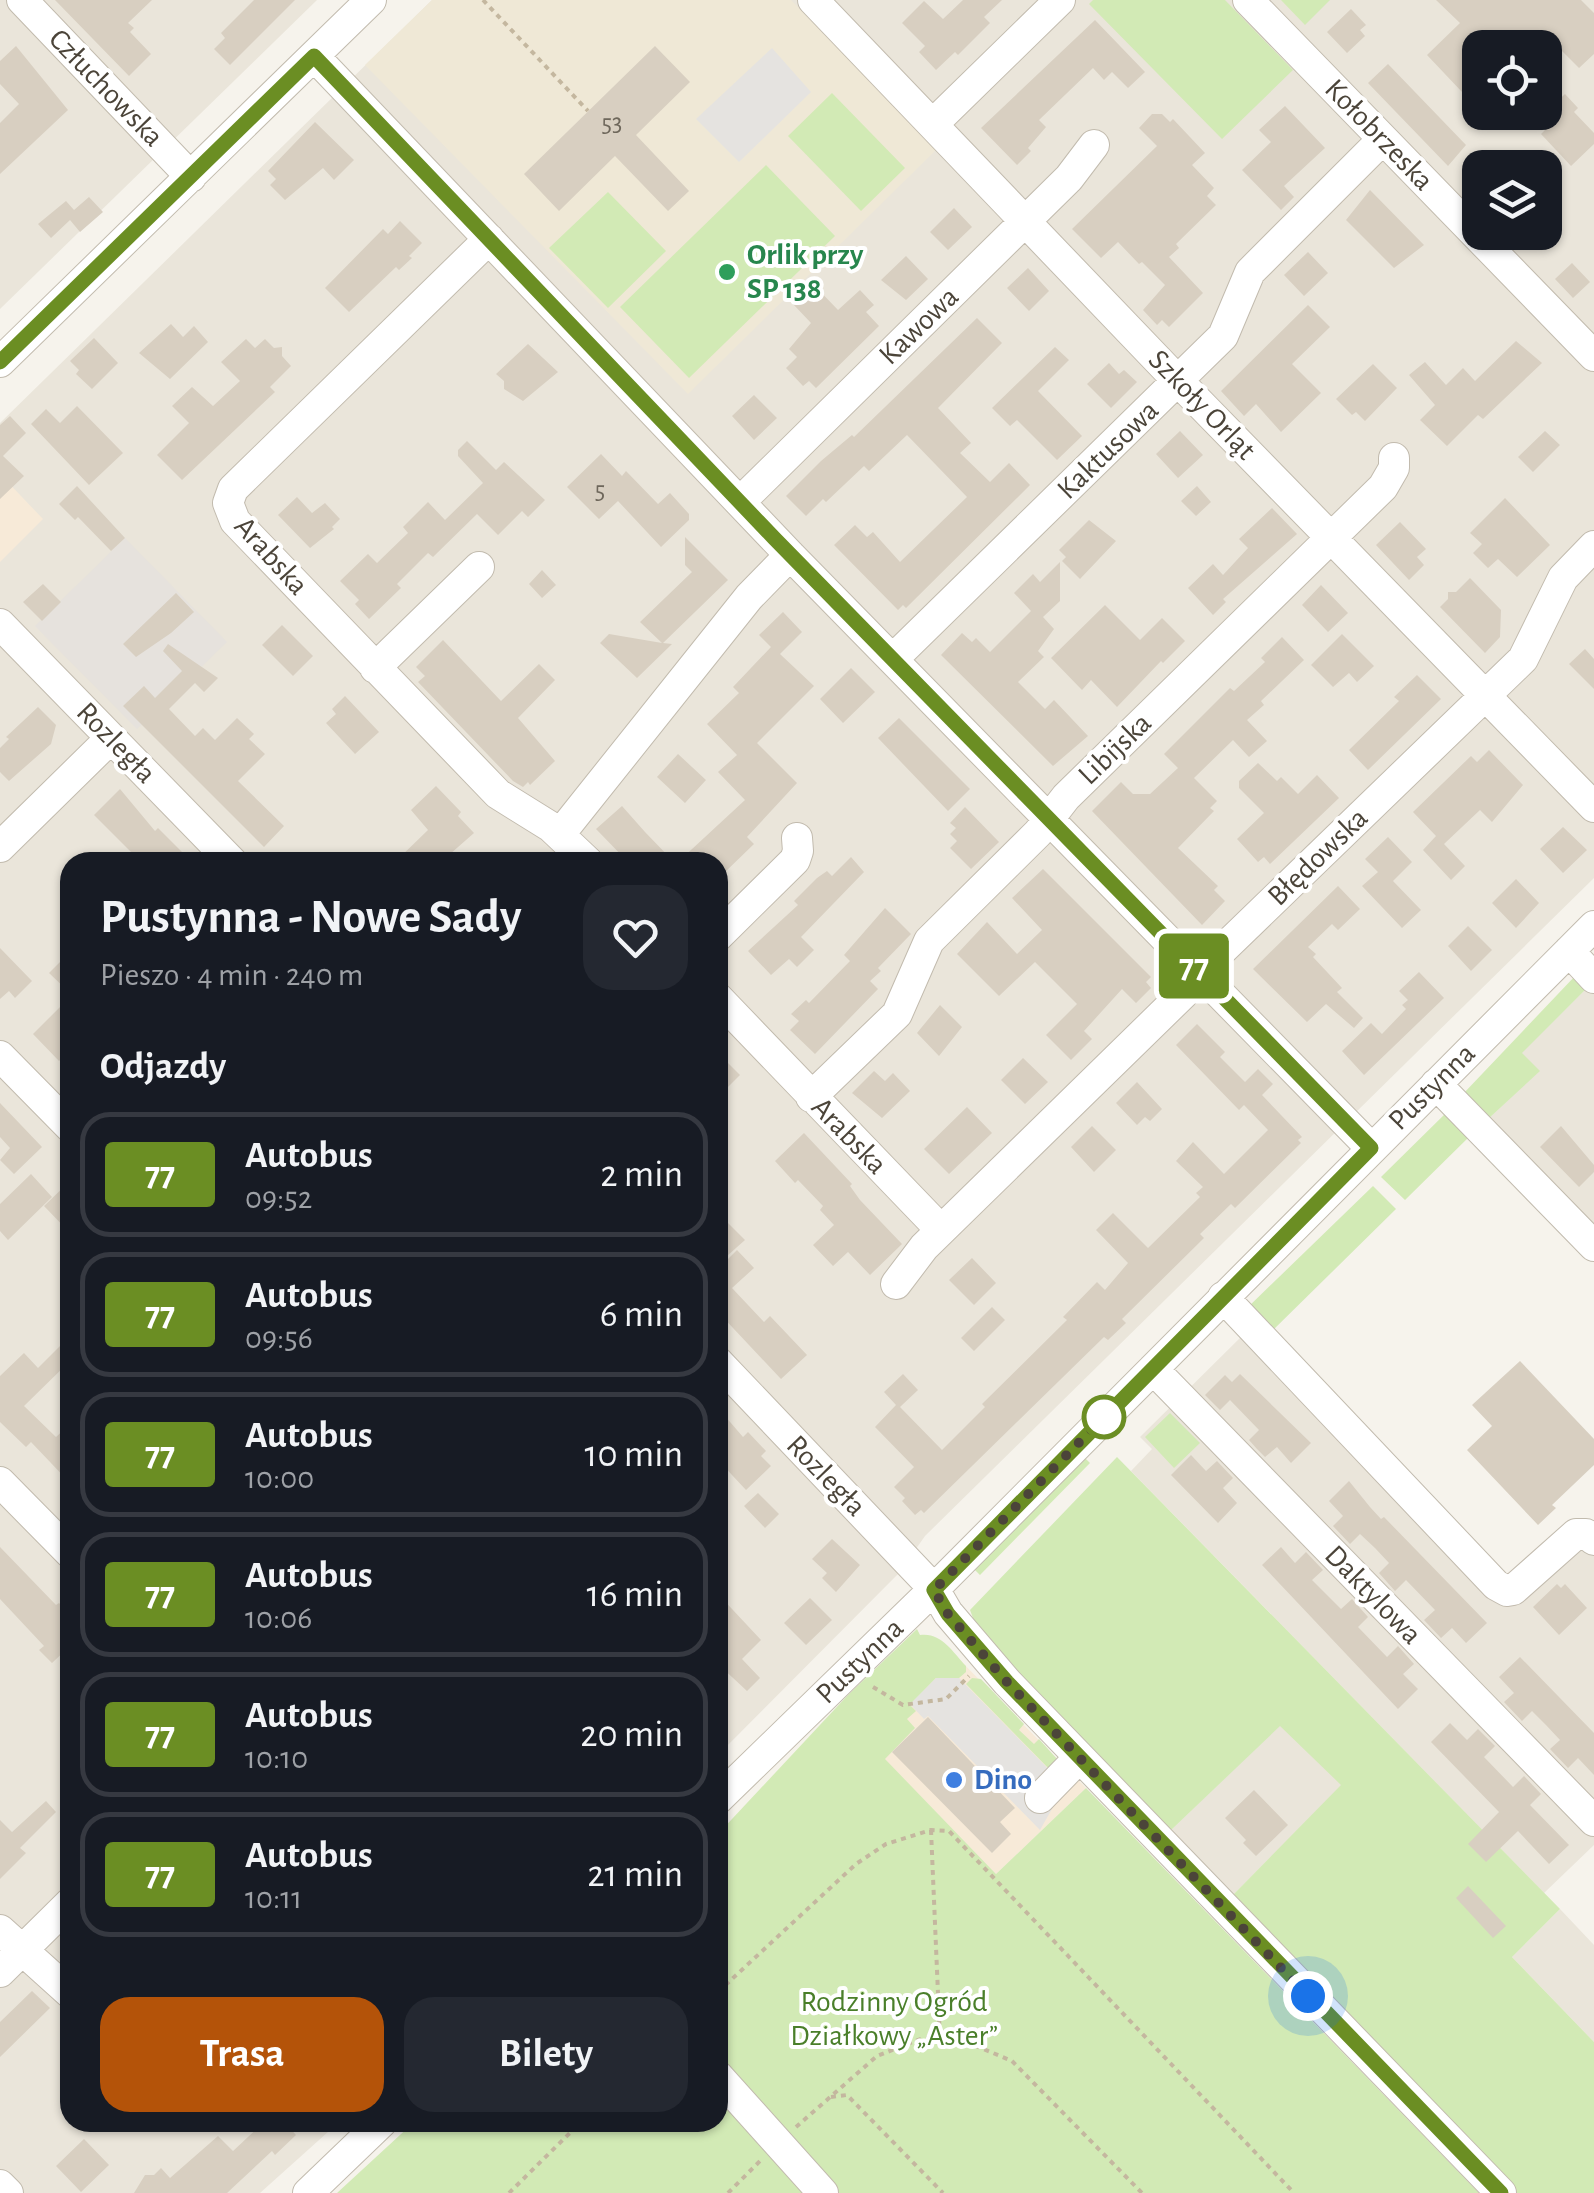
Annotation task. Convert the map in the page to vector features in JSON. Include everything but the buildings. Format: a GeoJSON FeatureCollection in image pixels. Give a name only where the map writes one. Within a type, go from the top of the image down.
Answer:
{"type":"FeatureCollection","features":[{"type":"Feature","properties":{"kind":"street","name":"Człuchowska"},"geometry":{"type":"LineString","coordinates":[[22,0],[191,177]]}},
{"type":"Feature","properties":{"kind":"street"},"geometry":{"type":"LineString","coordinates":[[0,362],[371,0]]}},
{"type":"Feature","properties":{"kind":"street","name":"Szkoły Orląt"},"geometry":{"type":"LineString","coordinates":[[813,0],[1594,807]]}},
{"type":"Feature","properties":{"kind":"street"},"geometry":{"type":"LineString","coordinates":[[933,124],[1060,0]]}},
{"type":"Feature","properties":{"kind":"street","name":"Kołobrzeska"},"geometry":{"type":"LineString","coordinates":[[1248,0],[1594,356]]}},
{"type":"Feature","properties":{"kind":"street"},"geometry":{"type":"LineString","coordinates":[[314,56],[790,554],[1371,1148]]}},
{"type":"Feature","properties":{"kind":"street","name":"Kaktusowa"},"geometry":{"type":"LineString","coordinates":[[893,659],[1223,336],[1250,272],[1383,139]]}},
{"type":"Feature","properties":{"kind":"street","name":"Kawowa"},"geometry":{"type":"LineString","coordinates":[[740,502],[1069,178],[1094,145]]}},
{"type":"Feature","properties":{"kind":"street","name":"Arabska"},"geometry":{"type":"LineString","coordinates":[[489,239],[230,495],[228,503],[236,521],[504,800],[560,834],[578,852]]}},
{"type":"Feature","properties":{"kind":"street","name":"Libijska"},"geometry":{"type":"LineString","coordinates":[[812,1097],[898,1014],[929,941],[1066,797],[1384,487],[1394,468],[1394,458]]}},
{"type":"Feature","properties":{"kind":"street","name":"Błędowska"},"geometry":{"type":"LineString","coordinates":[[896,1284],[941,1230],[1222,950],[1523,660],[1563,578],[1594,546]]}},
{"type":"Feature","properties":{"kind":"street"},"geometry":{"type":"LineString","coordinates":[[560,834],[750,597],[790,554]]}},
{"type":"Feature","properties":{"kind":"street"},"geometry":{"type":"LineString","coordinates":[[375,668],[478,567]]}},
{"type":"Feature","properties":{"kind":"street","name":"Rozległa"},"geometry":{"type":"LineString","coordinates":[[0,624],[222,852]]}},
{"type":"Feature","properties":{"kind":"street"},"geometry":{"type":"LineString","coordinates":[[0,847],[111,738]]}},
{"type":"Feature","properties":{"kind":"street"},"geometry":{"type":"LineString","coordinates":[[728,926],[795,860],[797,838]]}},
{"type":"Feature","properties":{"kind":"street","name":"Pustynna"},"geometry":{"type":"LineString","coordinates":[[728,1789],[934,1590],[1594,926]]}},
{"type":"Feature","properties":{"kind":"street"},"geometry":{"type":"LineString","coordinates":[[1568,952],[1594,978]]}},
{"type":"Feature","properties":{"kind":"street","name":"Arabska"},"geometry":{"type":"LineString","coordinates":[[728,1009],[941,1230]]}},
{"type":"Feature","properties":{"kind":"street"},"geometry":{"type":"LineString","coordinates":[[0,1056],[60,1117]]}},
{"type":"Feature","properties":{"kind":"street"},"geometry":{"type":"LineString","coordinates":[[1436,1084],[1594,1246]]}},
{"type":"Feature","properties":{"kind":"street"},"geometry":{"type":"LineString","coordinates":[[1224,1297],[1507,1592],[1576,1534],[1586,1534],[1594,1540]]}},
{"type":"Feature","properties":{"kind":"street","name":"Daktylowa"},"geometry":{"type":"LineString","coordinates":[[1152,1369],[1594,1821]]}},
{"type":"Feature","properties":{"kind":"street","name":"Rozległa"},"geometry":{"type":"LineString","coordinates":[[728,1373],[934,1590],[948,1614],[1007,1682],[1501,2193]]}},
{"type":"Feature","properties":{"kind":"street"},"geometry":{"type":"LineString","coordinates":[[0,1482],[60,1544]]}},
{"type":"Feature","properties":{"kind":"street"},"geometry":{"type":"LineString","coordinates":[[1040,1798],[1080,1758]]}},
{"type":"Feature","properties":{"kind":"street"},"geometry":{"type":"LineString","coordinates":[[7,1951],[60,1911]]}},
{"type":"Feature","properties":{"kind":"street"},"geometry":{"type":"LineString","coordinates":[[7,1951],[43,1966],[60,1983]]}},
{"type":"Feature","properties":{"kind":"street"},"geometry":{"type":"LineString","coordinates":[[728,2087],[823,2193]]}},
{"type":"Feature","properties":{"kind":"street"},"geometry":{"type":"LineString","coordinates":[[308,2193],[372,2132]]}},
{"type":"Feature","properties":{"kind":"street"},"geometry":{"type":"LineString","coordinates":[[0,2184],[8,2193]]}},
{"type":"Feature","properties":{"kind":"path"},"geometry":{"type":"LineString","coordinates":[[483,0],[588,111]]}},
{"type":"Feature","properties":{"kind":"path"},"geometry":{"type":"LineString","coordinates":[[848,1673],[904,1705],[946,1699],[976,1670]]}},
{"type":"Feature","properties":{"kind":"path"},"geometry":{"type":"LineString","coordinates":[[931,1830],[940,2040]]}},
{"type":"Feature","properties":{"kind":"path"},"geometry":{"type":"LineString","coordinates":[[728,1983],[856,1864],[886,1844],[931,1830],[949,1831],[1294,2193]]}},
{"type":"Feature","properties":{"kind":"path"},"geometry":{"type":"LineString","coordinates":[[728,2193],[826,2098],[877,2056],[922,2038],[969,2043],[1012,2061],[1142,2193]]}},
{"type":"Feature","properties":{"kind":"path"},"geometry":{"type":"LineString","coordinates":[[826,2098],[846,2095],[943,2193]]}},
{"type":"Feature","properties":{"kind":"path"},"geometry":{"type":"LineString","coordinates":[[509,2193],[572,2132]]}},
{"type":"Feature","properties":{"kind":"shaded area"},"geometry":{"type":"Polygon","coordinates":[[[0,0],[317,0],[0,309],[0,0]]]}},
{"type":"Feature","properties":{"kind":"shaded area"},"geometry":{"type":"Polygon","coordinates":[[[432,0],[1594,0],[1594,878],[925,1536],[899,1573],[728,1745],[728,852],[60,852],[60,2132],[328,2132],[260,2193],[0,2193],[0,423],[432,0]]]}},
{"type":"Feature","properties":{"kind":"shaded area"},"geometry":{"type":"Polygon","coordinates":[[[432,0],[791,0],[937,149],[688,394],[365,65],[432,0]]]}},
{"type":"Feature","properties":{"kind":"shaded area"},"geometry":{"type":"Polygon","coordinates":[[[772,48],[811,92],[739,162],[696,119],[772,48]]]}},
{"type":"Feature","properties":{"kind":"shaded area"},"geometry":{"type":"Polygon","coordinates":[[[0,474],[43,519],[0,562],[0,474]]]}},
{"type":"Feature","properties":{"kind":"shaded area"},"geometry":{"type":"Polygon","coordinates":[[[125,538],[227,642],[137,729],[35,626],[125,538]]]}},
{"type":"Feature","properties":{"kind":"shaded area"},"geometry":{"type":"Polygon","coordinates":[[[1594,981],[1594,1262],[1471,1135],[1539,1071],[1521,1053],[1594,981]]]}},
{"type":"Feature","properties":{"kind":"shaded area"},"geometry":{"type":"Polygon","coordinates":[[[1244,1334],[1506,1606],[1564,1552],[1577,1546],[1594,1552],[1594,1845],[1544,1893],[1131,1471],[1152,1449],[1140,1437],[1244,1334]]]}},
{"type":"Feature","properties":{"kind":"shaded area"},"geometry":{"type":"Polygon","coordinates":[[[952,1652],[1086,1788],[996,1874],[863,1737],[952,1652]]]}},
{"type":"Feature","properties":{"kind":"shaded area"},"geometry":{"type":"Polygon","coordinates":[[[936,1678],[959,1678],[1065,1786],[1040,1830],[928,1716],[924,1719],[910,1704],[936,1678]]]}},
{"type":"Feature","properties":{"kind":"shaded area"},"geometry":{"type":"Polygon","coordinates":[[[1280,1725],[1342,1785],[1229,1899],[1168,1833],[1280,1725]]]}},
{"type":"Feature","properties":{"kind":"shaded area"},"geometry":{"type":"Polygon","coordinates":[[[1560,1909],[1594,1945],[1594,2042],[1512,1957],[1560,1909]]]}},
{"type":"Feature","properties":{"kind":"green space"},"geometry":{"type":"Polygon","coordinates":[[[1093,0],[1225,0],[1293,70],[1222,139],[1089,4],[1093,0]]]}},
{"type":"Feature","properties":{"kind":"green space"},"geometry":{"type":"Polygon","coordinates":[[[1281,0],[1330,0],[1305,25],[1281,0]]]}},
{"type":"Feature","properties":{"kind":"green space"},"geometry":{"type":"Polygon","coordinates":[[[832,93],[905,168],[861,211],[788,136],[832,93]]]}},
{"type":"Feature","properties":{"kind":"green space","name":"Orlik przy SP 138"},"geometry":{"type":"Polygon","coordinates":[[[766,165],[835,236],[689,378],[620,307],[766,165]]]}},
{"type":"Feature","properties":{"kind":"green space"},"geometry":{"type":"Polygon","coordinates":[[[608,192],[666,251],[608,308],[549,248],[608,192]]]}},
{"type":"Feature","properties":{"kind":"green space"},"geometry":{"type":"Polygon","coordinates":[[[1576,975],[1588,987],[1522,1053],[1540,1071],[1487,1120],[1463,1094],[1576,975]]]}},
{"type":"Feature","properties":{"kind":"green space"},"geometry":{"type":"Polygon","coordinates":[[[1449,1110],[1471,1135],[1405,1200],[1381,1177],[1449,1110]]]}},
{"type":"Feature","properties":{"kind":"green space"},"geometry":{"type":"Polygon","coordinates":[[[1373,1186],[1396,1209],[1267,1336],[1244,1311],[1373,1186]]]}},
{"type":"Feature","properties":{"kind":"green space"},"geometry":{"type":"Polygon","coordinates":[[[1170,1413],[1200,1443],[1174,1468],[1145,1437],[1170,1413]]]}},
{"type":"Feature","properties":{"kind":"green space"},"geometry":{"type":"Polygon","coordinates":[[[1117,1457],[1560,1909],[1512,1957],[1594,2042],[1594,2193],[1516,2193],[1229,1899],[1341,1785],[1280,1726],[1168,1833],[976,1626],[970,1610],[1117,1457]]]}},
{"type":"Feature","properties":{"kind":"green space"},"geometry":{"type":"Polygon","coordinates":[[[1085,1458],[1090,1463],[980,1575],[974,1569],[1085,1458]]]}},
{"type":"Feature","properties":{"kind":"green space","name":"Rodzinny Ogród Działkowy „Aster”"},"geometry":{"type":"Polygon","coordinates":[[[917,1629],[920,1635],[934,1636],[946,1644],[966,1666],[966,1672],[959,1678],[936,1678],[910,1705],[916,1711],[907,1719],[915,1728],[885,1759],[996,1874],[1086,1788],[1479,2193],[337,2193],[403,2132],[728,2132],[728,1823],[848,1695],[917,1629]]]}},
{"type":"Feature","properties":{"kind":"green space"},"geometry":{"type":"Polygon","coordinates":[[[972,1678],[981,1679],[1024,1724],[1019,1730],[1034,1744],[1039,1739],[1057,1759],[1050,1770],[966,1684],[972,1678]]]}},
{"type":"Feature","properties":{"kind":"bus line","name":"77"},"geometry":{"type":"LineString","coordinates":[[0,362],[314,56],[774,538],[1371,1148],[934,1590],[948,1614],[1007,1682],[1501,2193]]}},
{"type":"Feature","properties":{"kind":"place","name":"Orlik przy SP 138"},"geometry":{"type":"Point","coordinates":[727,272]}},
{"type":"Feature","properties":{"kind":"place","name":"Dino"},"geometry":{"type":"Point","coordinates":[954,1780]}},
{"type":"Feature","properties":{"kind":"route"},"geometry":{"type":"LineString","coordinates":[[1104,1417],[934,1590],[948,1614],[1007,1682],[1308,1996]]}}]}
